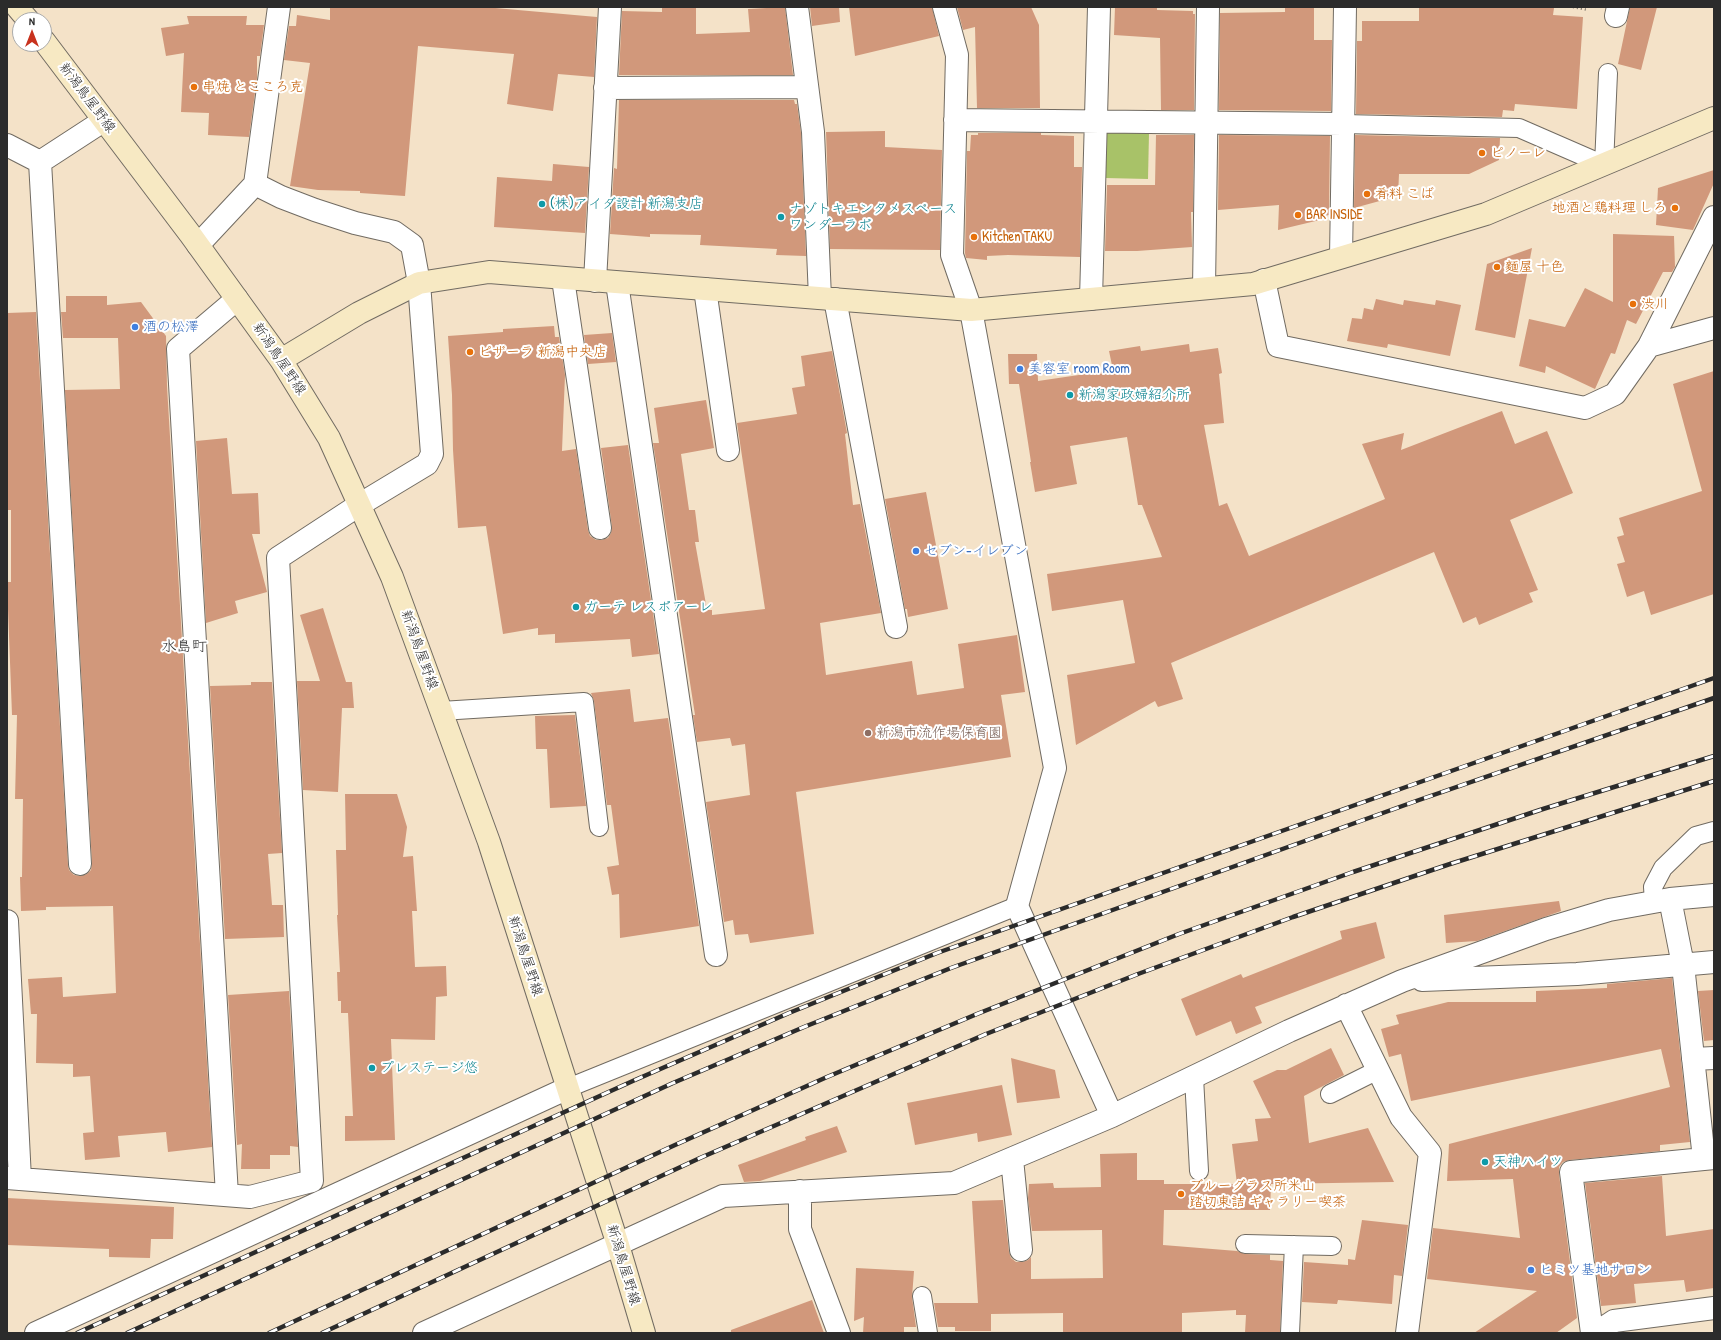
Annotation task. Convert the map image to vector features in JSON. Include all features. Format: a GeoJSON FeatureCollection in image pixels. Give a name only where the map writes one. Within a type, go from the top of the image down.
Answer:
{"type":"FeatureCollection","features":[{"type":"Feature","properties":{"kind":"street"},"geometry":{"type":"LineString","coordinates":[[198,245],[255,184],[279,7]]}},
{"type":"Feature","properties":{"kind":"street"},"geometry":{"type":"LineString","coordinates":[[595,281],[610,7]]}},
{"type":"Feature","properties":{"kind":"street"},"geometry":{"type":"LineString","coordinates":[[797,7],[813,132],[827,299],[896,627]]}},
{"type":"Feature","properties":{"kind":"street"},"geometry":{"type":"LineString","coordinates":[[944,7],[957,55],[952,256],[970,310],[1056,768],[1017,906],[1112,1116]]}},
{"type":"Feature","properties":{"kind":"street"},"geometry":{"type":"LineString","coordinates":[[1091,299],[1099,7]]}},
{"type":"Feature","properties":{"kind":"street"},"geometry":{"type":"LineString","coordinates":[[1204,288],[1208,7]]}},
{"type":"Feature","properties":{"kind":"street"},"geometry":{"type":"LineString","coordinates":[[1341,257],[1344,7]]}},
{"type":"Feature","properties":{"kind":"street","name":"新潟鳥屋野線"},"geometry":{"type":"LineString","coordinates":[[52,52],[238,299],[281,360],[329,438],[392,577],[488,842],[618,1245],[644,1333]]}},
{"type":"Feature","properties":{"kind":"street"},"geometry":{"type":"LineString","coordinates":[[605,88],[807,87]]}},
{"type":"Feature","properties":{"kind":"street"},"geometry":{"type":"LineString","coordinates":[[281,360],[359,313],[419,284],[488,272],[970,310],[1253,284],[1486,214],[1714,118]]}},
{"type":"Feature","properties":{"kind":"street"},"geometry":{"type":"LineString","coordinates":[[956,120],[1343,124]]}},
{"type":"Feature","properties":{"kind":"street"},"geometry":{"type":"LineString","coordinates":[[40,162],[103,121]]}},
{"type":"Feature","properties":{"kind":"street"},"geometry":{"type":"LineString","coordinates":[[7,145],[40,162]]}},
{"type":"Feature","properties":{"kind":"street"},"geometry":{"type":"LineString","coordinates":[[40,162],[80,864]]}},
{"type":"Feature","properties":{"kind":"street"},"geometry":{"type":"LineString","coordinates":[[7,921],[13,1179],[250,1197],[312,1181],[278,558],[359,505],[427,464],[432,454],[419,284],[412,246],[394,232],[356,223],[315,210],[281,197],[255,184]]}},
{"type":"Feature","properties":{"kind":"street"},"geometry":{"type":"LineString","coordinates":[[1264,280],[1278,346],[1585,408],[1615,394],[1649,346],[1714,217]]}},
{"type":"Feature","properties":{"kind":"street"},"geometry":{"type":"LineString","coordinates":[[563,279],[600,528]]}},
{"type":"Feature","properties":{"kind":"street"},"geometry":{"type":"LineString","coordinates":[[617,283],[716,955]]}},
{"type":"Feature","properties":{"kind":"street"},"geometry":{"type":"LineString","coordinates":[[705,289],[728,450]]}},
{"type":"Feature","properties":{"kind":"street"},"geometry":{"type":"LineString","coordinates":[[227,1195],[178,350],[238,299]]}},
{"type":"Feature","properties":{"kind":"street"},"geometry":{"type":"LineString","coordinates":[[1649,346],[1714,328]]}},
{"type":"Feature","properties":{"kind":"street"},"geometry":{"type":"LineString","coordinates":[[424,1333],[723,1196],[954,1183],[1112,1116],[1346,1005],[1402,981],[1546,929],[1609,910],[1662,900],[1714,894]]}},
{"type":"Feature","properties":{"kind":"street"},"geometry":{"type":"LineString","coordinates":[[1592,1333],[1571,1172],[1709,1159],[1693,1059],[1683,965],[1662,900]]}},
{"type":"Feature","properties":{"kind":"street"},"geometry":{"type":"LineString","coordinates":[[1402,981],[1577,974],[1714,962]]}},
{"type":"Feature","properties":{"kind":"street"},"geometry":{"type":"LineString","coordinates":[[1346,1005],[1401,1117],[1430,1153],[1407,1333]]}},
{"type":"Feature","properties":{"kind":"street"},"geometry":{"type":"LineString","coordinates":[[1693,1059],[1714,1058]]}},
{"type":"Feature","properties":{"kind":"street"},"geometry":{"type":"LineString","coordinates":[[36,1333],[568,1088]]}},
{"type":"Feature","properties":{"kind":"street"},"geometry":{"type":"LineString","coordinates":[[1012,1158],[1021,1250]]}},
{"type":"Feature","properties":{"kind":"street"},"geometry":{"type":"LineString","coordinates":[[800,1191],[800,1229],[838,1333]]}},
{"type":"Feature","properties":{"kind":"street"},"geometry":{"type":"LineString","coordinates":[[1596,1333],[1614,1321],[1714,1308]]}},
{"type":"Feature","properties":{"kind":"lane"},"geometry":{"type":"LineString","coordinates":[[1343,124],[1519,128],[1604,165],[1608,73]]}},
{"type":"Feature","properties":{"kind":"lane"},"geometry":{"type":"LineString","coordinates":[[441,711],[584,702],[599,827]]}},
{"type":"Feature","properties":{"kind":"lane"},"geometry":{"type":"LineString","coordinates":[[1662,900],[1653,887],[1663,868],[1696,836],[1714,831]]}},
{"type":"Feature","properties":{"kind":"lane"},"geometry":{"type":"LineString","coordinates":[[568,1088],[1017,906]]}},
{"type":"Feature","properties":{"kind":"lane"},"geometry":{"type":"LineString","coordinates":[[1330,1094],[1378,1070]]}},
{"type":"Feature","properties":{"kind":"lane"},"geometry":{"type":"LineString","coordinates":[[1194,1077],[1199,1171]]}},
{"type":"Feature","properties":{"kind":"lane"},"geometry":{"type":"LineString","coordinates":[[1245,1244],[1332,1246]]}},
{"type":"Feature","properties":{"kind":"lane"},"geometry":{"type":"LineString","coordinates":[[1290,1333],[1294,1245]]}},
{"type":"Feature","properties":{"kind":"lane"},"geometry":{"type":"LineString","coordinates":[[922,1296],[928,1333]]}},
{"type":"Feature","properties":{"kind":"green space"},"geometry":{"type":"Polygon","coordinates":[[[1106,132],[1149,133],[1148,179],[1105,178],[1106,132]]]}},
{"type":"Feature","properties":{"kind":"building"},"geometry":{"type":"Polygon","coordinates":[[[330,7],[484,7],[597,17],[594,77],[558,74],[553,111],[507,104],[514,54],[418,46],[405,196],[360,193],[360,191],[318,190],[290,186],[310,63],[284,60],[289,26],[296,26],[297,15],[330,20],[330,7]]]}},
{"type":"Feature","properties":{"kind":"building"},"geometry":{"type":"Polygon","coordinates":[[[662,7],[696,7],[696,34],[750,32],[748,9],[785,7],[793,75],[619,75],[622,11],[662,12],[662,7]]]}},
{"type":"Feature","properties":{"kind":"building"},"geometry":{"type":"Polygon","coordinates":[[[810,7],[839,7],[840,22],[812,26],[810,7]]]}},
{"type":"Feature","properties":{"kind":"building"},"geometry":{"type":"Polygon","coordinates":[[[849,7],[932,7],[939,36],[855,56],[849,7]]]}},
{"type":"Feature","properties":{"kind":"building"},"geometry":{"type":"Polygon","coordinates":[[[957,7],[1031,7],[1039,25],[1040,108],[977,108],[975,27],[963,30],[957,7]]]}},
{"type":"Feature","properties":{"kind":"building"},"geometry":{"type":"Polygon","coordinates":[[[1115,7],[1157,7],[1157,10],[1193,11],[1193,14],[1195,14],[1194,110],[1161,110],[1160,38],[1114,35],[1115,7]]]}},
{"type":"Feature","properties":{"kind":"building"},"geometry":{"type":"Polygon","coordinates":[[[1285,7],[1314,7],[1314,40],[1332,40],[1331,111],[1219,110],[1220,13],[1285,12],[1285,7]]]}},
{"type":"Feature","properties":{"kind":"building"},"geometry":{"type":"Polygon","coordinates":[[[1419,7],[1554,8],[1553,15],[1583,17],[1577,109],[1515,104],[1514,111],[1503,110],[1502,117],[1356,114],[1357,41],[1362,41],[1362,21],[1419,21],[1419,7]]]}},
{"type":"Feature","properties":{"kind":"building"},"geometry":{"type":"Polygon","coordinates":[[[1630,7],[1657,7],[1641,70],[1618,64],[1630,7]]]}},
{"type":"Feature","properties":{"kind":"building"},"geometry":{"type":"Polygon","coordinates":[[[187,16],[247,16],[246,25],[264,25],[260,56],[257,56],[257,78],[249,137],[208,135],[209,113],[181,112],[184,53],[166,56],[161,28],[189,24],[187,16]]]}},
{"type":"Feature","properties":{"kind":"building"},"geometry":{"type":"Polygon","coordinates":[[[619,100],[794,100],[795,104],[797,104],[801,133],[806,256],[776,255],[777,249],[700,245],[701,235],[650,234],[650,237],[610,234],[614,168],[617,169],[619,100]]]}},
{"type":"Feature","properties":{"kind":"building"},"geometry":{"type":"Polygon","coordinates":[[[885,131],[885,147],[942,150],[940,250],[830,249],[826,132],[885,131]]]}},
{"type":"Feature","properties":{"kind":"building"},"geometry":{"type":"Polygon","coordinates":[[[978,133],[1041,133],[1041,135],[1074,136],[1074,167],[1082,167],[1080,257],[1008,255],[987,256],[987,260],[966,258],[967,151],[970,151],[971,135],[978,135],[978,133]]]}},
{"type":"Feature","properties":{"kind":"building"},"geometry":{"type":"Polygon","coordinates":[[[1156,135],[1194,135],[1193,212],[1191,212],[1192,247],[1137,251],[1105,251],[1107,185],[1155,185],[1156,135]]]}},
{"type":"Feature","properties":{"kind":"building"},"geometry":{"type":"Polygon","coordinates":[[[1219,135],[1330,136],[1329,215],[1324,216],[1324,219],[1278,230],[1279,205],[1218,210],[1219,135]]]}},
{"type":"Feature","properties":{"kind":"building"},"geometry":{"type":"Polygon","coordinates":[[[1355,135],[1500,138],[1499,160],[1469,174],[1399,174],[1398,196],[1354,208],[1355,135]]]}},
{"type":"Feature","properties":{"kind":"building","name":"(株)アイダ設計 新潟支店"},"geometry":{"type":"Polygon","coordinates":[[[553,164],[589,167],[585,233],[494,227],[497,177],[552,181],[553,164]]]}},
{"type":"Feature","properties":{"kind":"building"},"geometry":{"type":"Polygon","coordinates":[[[1714,170],[1714,183],[1693,230],[1656,225],[1658,188],[1714,170]]]}},
{"type":"Feature","properties":{"kind":"building"},"geometry":{"type":"Polygon","coordinates":[[[1613,234],[1674,236],[1675,267],[1672,272],[1663,272],[1636,324],[1627,320],[1615,354],[1611,353],[1595,389],[1546,366],[1545,373],[1519,366],[1529,319],[1565,327],[1585,288],[1613,302],[1613,234]]]}},
{"type":"Feature","properties":{"kind":"building"},"geometry":{"type":"Polygon","coordinates":[[[1532,248],[1515,338],[1475,330],[1487,264],[1532,248]]]}},
{"type":"Feature","properties":{"kind":"building"},"geometry":{"type":"Polygon","coordinates":[[[66,296],[107,296],[107,305],[141,302],[166,336],[167,386],[212,1147],[168,1152],[166,1132],[118,1136],[120,1157],[85,1160],[83,1133],[94,1132],[90,1076],[73,1077],[73,1064],[36,1063],[37,1014],[31,1014],[28,979],[62,977],[63,997],[116,993],[113,906],[46,907],[46,910],[21,911],[20,877],[22,877],[23,799],[15,799],[17,715],[12,715],[8,609],[8,582],[11,582],[11,510],[7,510],[7,313],[36,312],[68,865],[69,870],[74,875],[81,876],[87,874],[91,870],[92,863],[65,390],[120,389],[118,338],[63,338],[61,312],[66,312],[66,296]]]}},
{"type":"Feature","properties":{"kind":"building"},"geometry":{"type":"Polygon","coordinates":[[[1376,299],[1403,305],[1404,300],[1435,305],[1436,300],[1461,305],[1450,356],[1388,344],[1387,348],[1347,341],[1352,318],[1362,319],[1364,308],[1373,310],[1376,299]]]}},
{"type":"Feature","properties":{"kind":"building"},"geometry":{"type":"Polygon","coordinates":[[[554,326],[555,337],[559,337],[565,375],[562,451],[576,449],[588,530],[590,536],[596,540],[608,538],[612,527],[601,448],[628,445],[659,654],[632,657],[630,639],[555,643],[555,634],[538,635],[538,628],[503,634],[486,526],[458,528],[448,336],[503,332],[503,329],[554,326]]]}},
{"type":"Feature","properties":{"kind":"building"},"geometry":{"type":"Polygon","coordinates":[[[612,333],[616,362],[588,364],[584,335],[612,333]]]}},
{"type":"Feature","properties":{"kind":"building"},"geometry":{"type":"Polygon","coordinates":[[[1189,344],[1190,352],[1218,348],[1222,373],[1219,374],[1224,423],[1204,425],[1219,506],[1227,503],[1249,556],[1385,499],[1362,444],[1404,433],[1401,450],[1502,411],[1515,444],[1547,431],[1573,493],[1510,520],[1538,590],[1529,593],[1533,602],[1479,625],[1476,617],[1463,623],[1434,552],[1171,663],[1183,699],[1158,707],[1155,701],[1076,745],[1067,675],[1135,663],[1123,600],[1052,611],[1047,574],[1162,557],[1142,505],[1138,505],[1127,437],[1070,446],[1077,484],[1035,492],[1019,384],[1009,384],[1008,354],[1037,354],[1038,381],[1113,370],[1109,351],[1140,346],[1141,351],[1189,344]]]}},
{"type":"Feature","properties":{"kind":"building"},"geometry":{"type":"Polygon","coordinates":[[[832,351],[847,433],[845,434],[853,505],[860,504],[881,613],[820,623],[826,675],[912,661],[917,695],[964,688],[958,644],[1017,635],[1025,692],[1001,695],[1011,757],[796,792],[814,934],[750,943],[748,934],[735,935],[733,920],[724,922],[706,802],[750,795],[745,744],[732,746],[730,738],[697,742],[693,715],[695,715],[653,443],[659,443],[654,408],[706,400],[714,448],[681,454],[689,510],[695,510],[699,542],[695,542],[707,610],[712,610],[712,615],[765,609],[737,423],[797,414],[792,388],[805,386],[801,356],[832,351]]]}},
{"type":"Feature","properties":{"kind":"building"},"geometry":{"type":"Polygon","coordinates":[[[1714,371],[1714,594],[1651,615],[1644,591],[1627,597],[1617,564],[1625,562],[1617,537],[1624,535],[1619,518],[1702,491],[1673,384],[1714,371]]]}},
{"type":"Feature","properties":{"kind":"building"},"geometry":{"type":"Polygon","coordinates":[[[227,438],[232,494],[258,493],[260,534],[252,534],[267,592],[235,601],[238,613],[206,623],[196,441],[227,438]]]}},
{"type":"Feature","properties":{"kind":"building","name":"セブン-イレブン"},"geometry":{"type":"Polygon","coordinates":[[[926,492],[948,609],[908,617],[907,609],[905,609],[885,499],[926,492]]]}},
{"type":"Feature","properties":{"kind":"building"},"geometry":{"type":"Polygon","coordinates":[[[323,608],[346,682],[352,682],[354,708],[342,708],[338,792],[303,790],[297,681],[320,681],[300,615],[323,608]]]}},
{"type":"Feature","properties":{"kind":"building"},"geometry":{"type":"Polygon","coordinates":[[[251,682],[272,682],[282,853],[268,854],[272,905],[283,905],[284,937],[225,939],[210,686],[251,685],[251,682]]]}},
{"type":"Feature","properties":{"kind":"building"},"geometry":{"type":"Polygon","coordinates":[[[630,689],[634,722],[668,718],[699,926],[620,938],[619,894],[612,895],[607,867],[619,865],[611,805],[607,805],[594,701],[591,693],[630,689]]]}},
{"type":"Feature","properties":{"kind":"building"},"geometry":{"type":"Polygon","coordinates":[[[575,715],[586,806],[550,808],[547,749],[536,749],[535,716],[575,715]]]}},
{"type":"Feature","properties":{"kind":"building"},"geometry":{"type":"Polygon","coordinates":[[[345,794],[397,794],[407,827],[403,857],[413,856],[417,911],[412,911],[415,967],[446,966],[447,996],[436,997],[435,1040],[391,1039],[395,1140],[345,1141],[345,1116],[353,1116],[348,1013],[341,1013],[341,1001],[338,1001],[337,972],[340,972],[336,850],[346,850],[345,794]]]}},
{"type":"Feature","properties":{"kind":"building"},"geometry":{"type":"Polygon","coordinates":[[[1559,901],[1561,911],[1477,941],[1446,943],[1444,915],[1559,901]]]}},
{"type":"Feature","properties":{"kind":"building"},"geometry":{"type":"Polygon","coordinates":[[[1376,922],[1385,958],[1255,1007],[1262,1023],[1236,1034],[1231,1021],[1196,1036],[1181,999],[1241,974],[1243,978],[1342,939],[1340,931],[1376,922]]]}},
{"type":"Feature","properties":{"kind":"building"},"geometry":{"type":"Polygon","coordinates":[[[1672,978],[1690,1142],[1660,1145],[1660,1151],[1563,1162],[1559,1167],[1559,1174],[1577,1318],[1556,1333],[1474,1333],[1537,1291],[1427,1279],[1433,1228],[1520,1238],[1513,1179],[1447,1181],[1449,1144],[1670,1087],[1661,1049],[1411,1101],[1401,1054],[1389,1057],[1381,1029],[1399,1024],[1396,1015],[1448,1002],[1536,1002],[1536,991],[1607,988],[1607,984],[1672,978]]]}},
{"type":"Feature","properties":{"kind":"building"},"geometry":{"type":"Polygon","coordinates":[[[1714,990],[1714,1040],[1704,1041],[1698,991],[1714,990]]]}},
{"type":"Feature","properties":{"kind":"building"},"geometry":{"type":"Polygon","coordinates":[[[289,991],[298,1147],[290,1146],[290,1155],[270,1155],[270,1169],[241,1169],[242,1144],[237,1145],[228,995],[289,991]]]}},
{"type":"Feature","properties":{"kind":"building"},"geometry":{"type":"Polygon","coordinates":[[[1331,1048],[1344,1075],[1304,1096],[1309,1143],[1368,1128],[1394,1182],[1271,1184],[1270,1210],[1164,1210],[1163,1245],[1237,1251],[1245,1254],[1270,1255],[1270,1260],[1283,1261],[1280,1333],[1245,1333],[1246,1315],[1236,1315],[1236,1310],[1182,1313],[1182,1333],[1063,1333],[1063,1313],[991,1314],[991,1331],[955,1331],[955,1327],[938,1327],[934,1303],[978,1303],[972,1201],[1003,1200],[1011,1258],[1016,1262],[1023,1262],[1031,1257],[1031,1279],[1103,1278],[1102,1230],[1032,1231],[1028,1198],[1029,1184],[1053,1183],[1054,1188],[1101,1187],[1100,1154],[1137,1153],[1137,1180],[1164,1180],[1164,1184],[1237,1184],[1232,1144],[1258,1141],[1255,1119],[1271,1118],[1253,1081],[1277,1070],[1286,1070],[1331,1048]]]}},
{"type":"Feature","properties":{"kind":"building"},"geometry":{"type":"Polygon","coordinates":[[[1011,1058],[1055,1070],[1060,1098],[1017,1103],[1011,1058]]]}},
{"type":"Feature","properties":{"kind":"building"},"geometry":{"type":"Polygon","coordinates":[[[1002,1085],[1012,1135],[978,1142],[977,1133],[915,1145],[907,1103],[1002,1085]]]}},
{"type":"Feature","properties":{"kind":"building"},"geometry":{"type":"Polygon","coordinates":[[[837,1126],[847,1152],[760,1181],[744,1182],[738,1165],[806,1140],[805,1137],[837,1126]]]}},
{"type":"Feature","properties":{"kind":"building"},"geometry":{"type":"Polygon","coordinates":[[[1662,1176],[1666,1236],[1714,1229],[1714,1288],[1686,1292],[1684,1280],[1634,1284],[1636,1303],[1601,1306],[1585,1183],[1662,1176]]]}},
{"type":"Feature","properties":{"kind":"building"},"geometry":{"type":"Polygon","coordinates":[[[7,1198],[174,1207],[173,1239],[151,1239],[150,1258],[109,1257],[109,1249],[7,1245],[7,1198]]]}},
{"type":"Feature","properties":{"kind":"building"},"geometry":{"type":"Polygon","coordinates":[[[1362,1220],[1408,1225],[1402,1276],[1394,1275],[1392,1304],[1338,1300],[1337,1304],[1302,1302],[1304,1262],[1348,1265],[1348,1259],[1355,1260],[1362,1220]]]}},
{"type":"Feature","properties":{"kind":"building"},"geometry":{"type":"Polygon","coordinates":[[[856,1268],[914,1271],[912,1297],[916,1327],[904,1327],[904,1333],[863,1333],[864,1317],[854,1321],[856,1268]]]}},
{"type":"Feature","properties":{"kind":"building"},"geometry":{"type":"Polygon","coordinates":[[[812,1300],[824,1333],[731,1333],[731,1330],[812,1300]]]}},
{"type":"Feature","properties":{"kind":"railway"},"geometry":{"type":"LineString","coordinates":[[77,1333],[635,1080],[789,1013],[937,953],[1714,678]]}},
{"type":"Feature","properties":{"kind":"railway"},"geometry":{"type":"LineString","coordinates":[[127,1333],[673,1083],[804,1027],[951,968],[1419,800],[1714,698]]}},
{"type":"Feature","properties":{"kind":"railway"},"geometry":{"type":"LineString","coordinates":[[269,1333],[675,1145],[827,1077],[977,1014],[1179,934],[1353,872],[1543,809],[1714,756]]}},
{"type":"Feature","properties":{"kind":"railway"},"geometry":{"type":"LineString","coordinates":[[322,1333],[700,1158],[986,1034],[1138,974],[1293,917],[1450,864],[1714,781]]}},
{"type":"Feature","properties":{"kind":"place","name":"串焼 とこころ克"},"geometry":{"type":"Point","coordinates":[194,87]}},
{"type":"Feature","properties":{"kind":"place","name":"ピノーレ"},"geometry":{"type":"Point","coordinates":[1482,153]}},
{"type":"Feature","properties":{"kind":"place","name":"肴料 こば"},"geometry":{"type":"Point","coordinates":[1367,194]}},
{"type":"Feature","properties":{"kind":"place","name":"(株)アイダ設計 新潟支店"},"geometry":{"type":"Point","coordinates":[542,204]}},
{"type":"Feature","properties":{"kind":"place","name":"地酒と鶏料理 しろ"},"geometry":{"type":"Point","coordinates":[1675,208]}},
{"type":"Feature","properties":{"kind":"place","name":"BAR INSIDE"},"geometry":{"type":"Point","coordinates":[1298,215]}},
{"type":"Feature","properties":{"kind":"place","name":"ナゾトキエンタメスペース ワンダーラボ"},"geometry":{"type":"Point","coordinates":[781,217]}},
{"type":"Feature","properties":{"kind":"place","name":"Kitchen TAKU"},"geometry":{"type":"Point","coordinates":[974,237]}},
{"type":"Feature","properties":{"kind":"place","name":"麵屋 十色"},"geometry":{"type":"Point","coordinates":[1497,267]}},
{"type":"Feature","properties":{"kind":"place","name":"渋川"},"geometry":{"type":"Point","coordinates":[1633,304]}},
{"type":"Feature","properties":{"kind":"place","name":"酒の松澤"},"geometry":{"type":"Point","coordinates":[135,327]}},
{"type":"Feature","properties":{"kind":"place","name":"ピザーラ 新潟中央店"},"geometry":{"type":"Point","coordinates":[470,352]}},
{"type":"Feature","properties":{"kind":"place","name":"美容室 room Room"},"geometry":{"type":"Point","coordinates":[1020,369]}},
{"type":"Feature","properties":{"kind":"place","name":"新潟家政婦紹介所"},"geometry":{"type":"Point","coordinates":[1070,395]}},
{"type":"Feature","properties":{"kind":"place","name":"セブン-イレブン"},"geometry":{"type":"Point","coordinates":[916,551]}},
{"type":"Feature","properties":{"kind":"place","name":"ガーテ レスポアーレ"},"geometry":{"type":"Point","coordinates":[576,607]}},
{"type":"Feature","properties":{"kind":"place","name":"新潟市流作場保育園"},"geometry":{"type":"Point","coordinates":[868,733]}},
{"type":"Feature","properties":{"kind":"place","name":"プレステージ悠"},"geometry":{"type":"Point","coordinates":[372,1068]}},
{"type":"Feature","properties":{"kind":"place","name":"天神ハイツ"},"geometry":{"type":"Point","coordinates":[1485,1162]}},
{"type":"Feature","properties":{"kind":"place","name":"ブルーグラス所米山 踏切東詰 ギャラリー喫茶"},"geometry":{"type":"Point","coordinates":[1181,1194]}},
{"type":"Feature","properties":{"kind":"place","name":"ヒミツ基地サロン"},"geometry":{"type":"Point","coordinates":[1531,1270]}},
{"type":"Feature","properties":{"kind":"district","name":"水島町"},"geometry":{"type":"Point","coordinates":[184,647]}}]}
